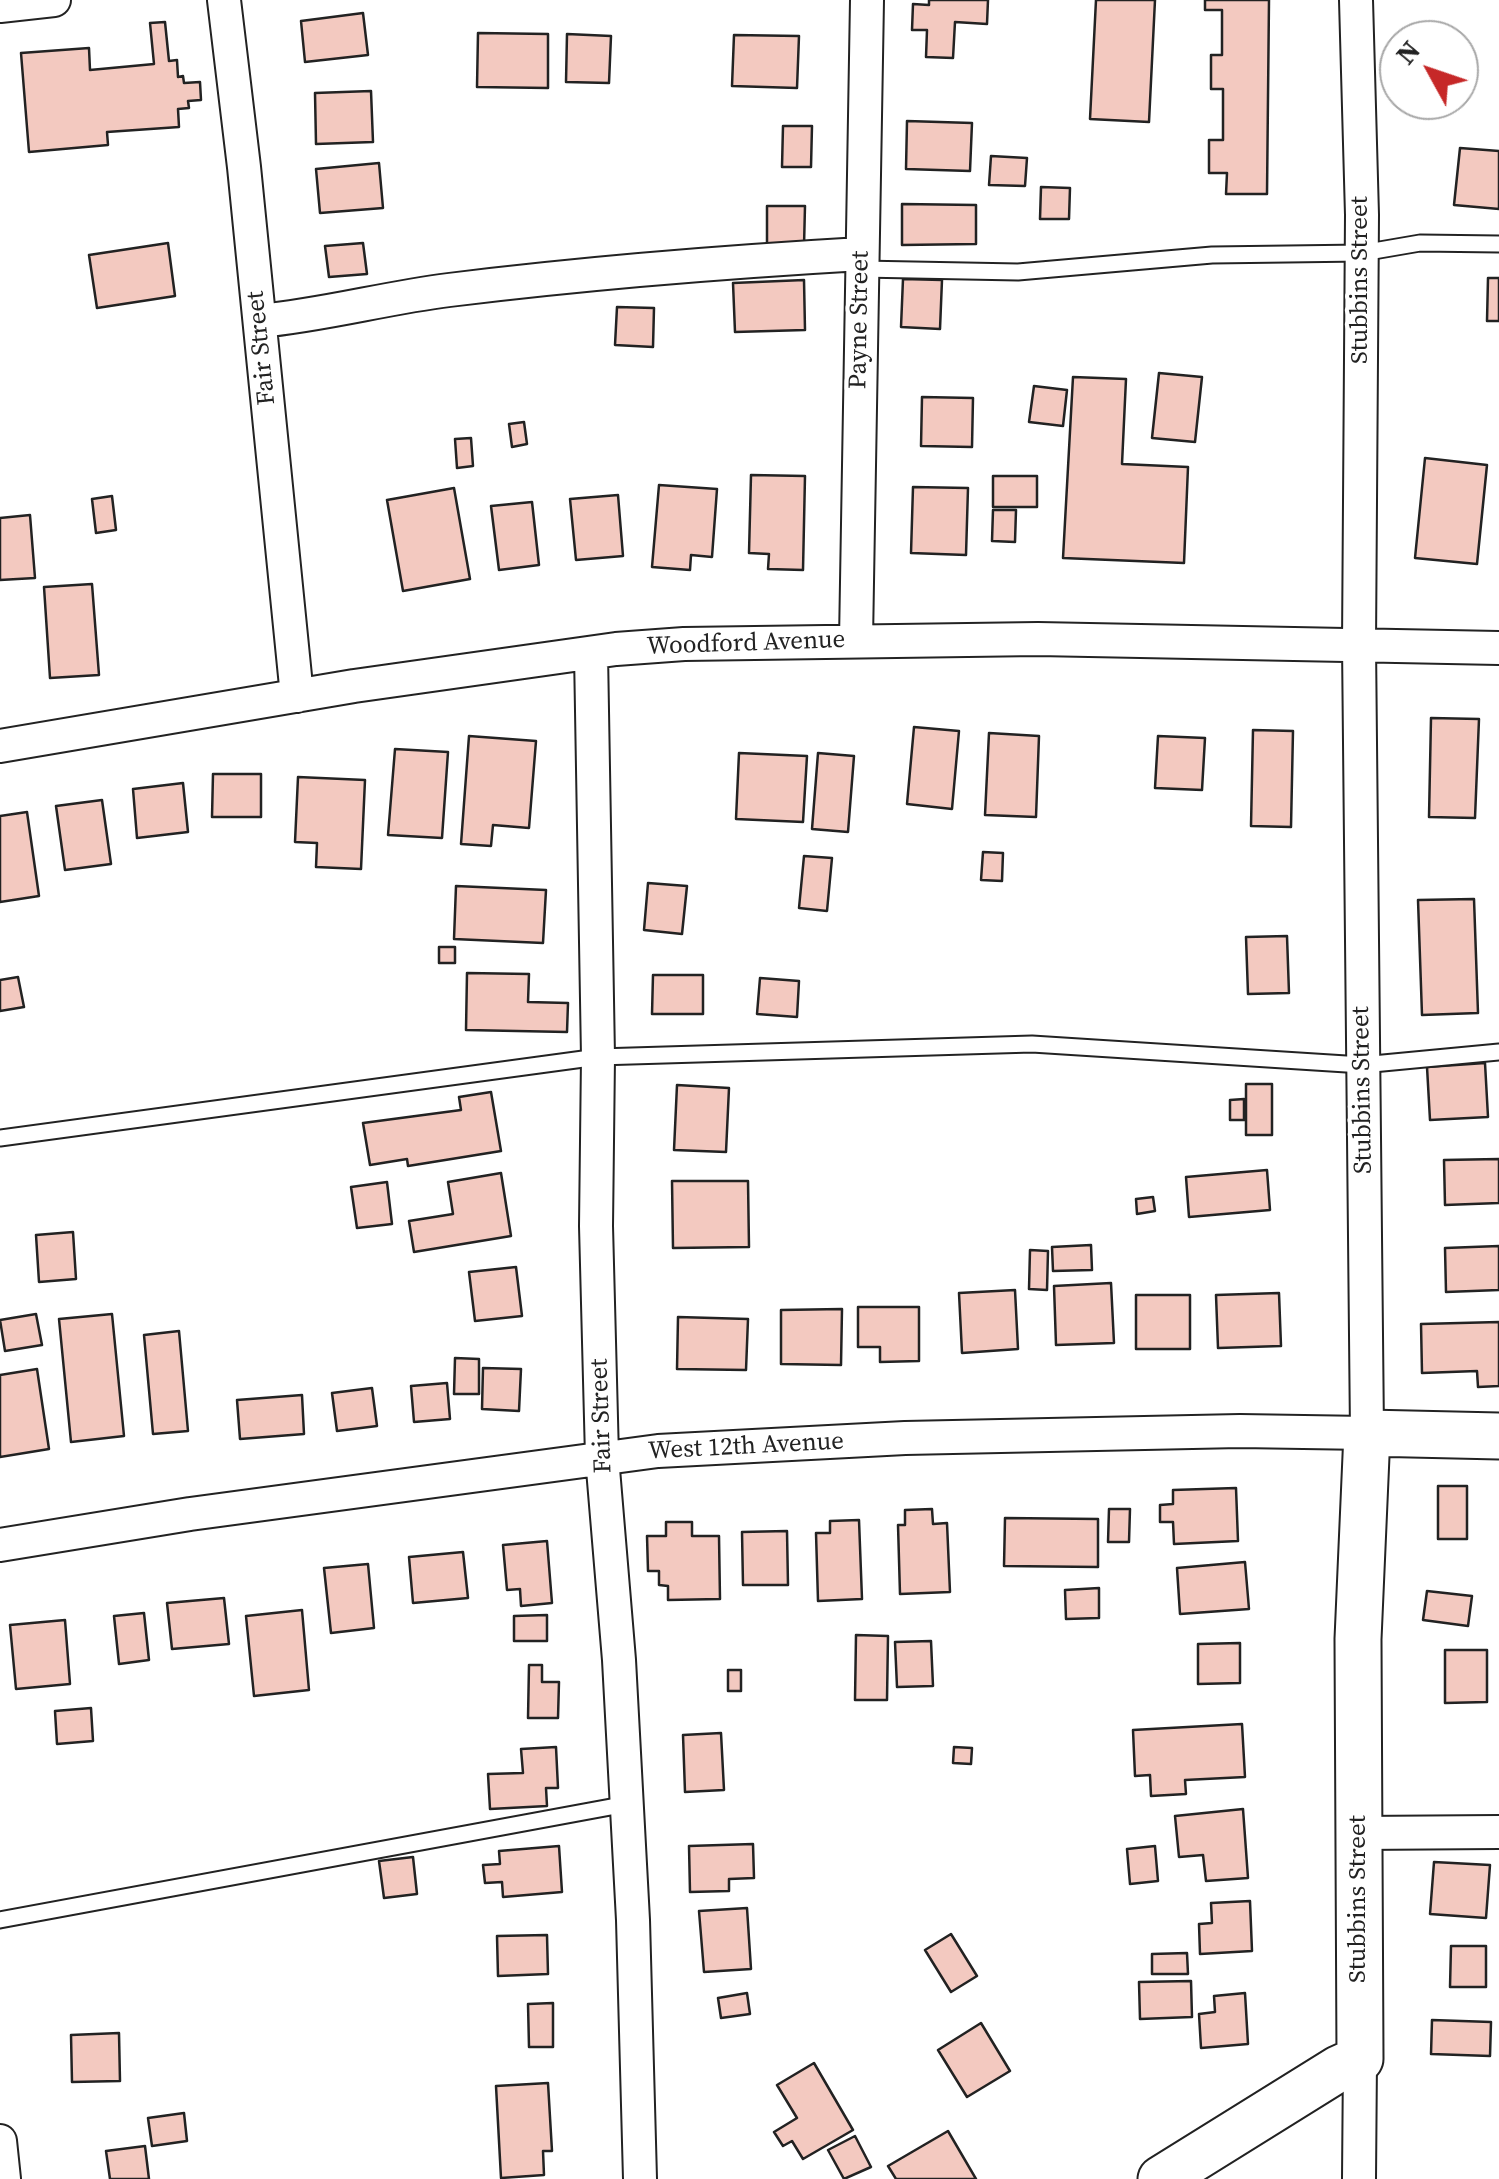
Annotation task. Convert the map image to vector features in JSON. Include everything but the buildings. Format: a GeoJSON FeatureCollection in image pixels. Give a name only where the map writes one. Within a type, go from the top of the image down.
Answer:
{"type":"FeatureCollection","features":[{"type":"Feature","properties":{"kind":"street"},"geometry":{"type":"LineString","coordinates":[[0,6],[54,0]]}},
{"type":"Feature","properties":{"kind":"street","name":"Fair Street"},"geometry":{"type":"LineString","coordinates":[[224,0],[297,696]]}},
{"type":"Feature","properties":{"kind":"street","name":"Payne Street"},"geometry":{"type":"LineString","coordinates":[[856,640],[867,0]]}},
{"type":"Feature","properties":{"kind":"street","name":"Stubbins Street"},"geometry":{"type":"LineString","coordinates":[[1356,0],[1362,252],[1359,644],[1367,1433],[1358,1640],[1359,2179]]}},
{"type":"Feature","properties":{"kind":"street"},"geometry":{"type":"LineString","coordinates":[[260,321],[364,307],[448,290],[710,262],[861,262]]}},
{"type":"Feature","properties":{"kind":"street","name":"Woodford Avenue"},"geometry":{"type":"LineString","coordinates":[[0,746],[592,652],[684,644],[856,640],[1499,648]]}},
{"type":"Feature","properties":{"kind":"street","name":"Fair Street"},"geometry":{"type":"LineString","coordinates":[[592,652],[598,1057],[596,1226],[602,1457],[627,1804],[640,2179]]}},
{"type":"Feature","properties":{"kind":"street","name":"West 12th Avenue"},"geometry":{"type":"LineString","coordinates":[[0,1545],[190,1514],[602,1457],[701,1448],[905,1438],[1240,1430],[1499,1436]]}},
{"type":"Feature","properties":{"kind":"street"},"geometry":{"type":"LineString","coordinates":[[1358,1834],[1499,1832]]}},
{"type":"Feature","properties":{"kind":"street"},"geometry":{"type":"LineString","coordinates":[[1161,2179],[1360,2059]]}},
{"type":"Feature","properties":{"kind":"street"},"geometry":{"type":"LineString","coordinates":[[0,2140],[4,2179]]}},
{"type":"Feature","properties":{"kind":"lane"},"geometry":{"type":"LineString","coordinates":[[861,262],[1018,272],[1212,255],[1362,252],[1420,243],[1499,244]]}},
{"type":"Feature","properties":{"kind":"lane"},"geometry":{"type":"LineString","coordinates":[[0,1138],[598,1057],[1032,1044],[1362,1065],[1499,1052]]}},
{"type":"Feature","properties":{"kind":"lane"},"geometry":{"type":"LineString","coordinates":[[0,1920],[627,1804]]}}]}
